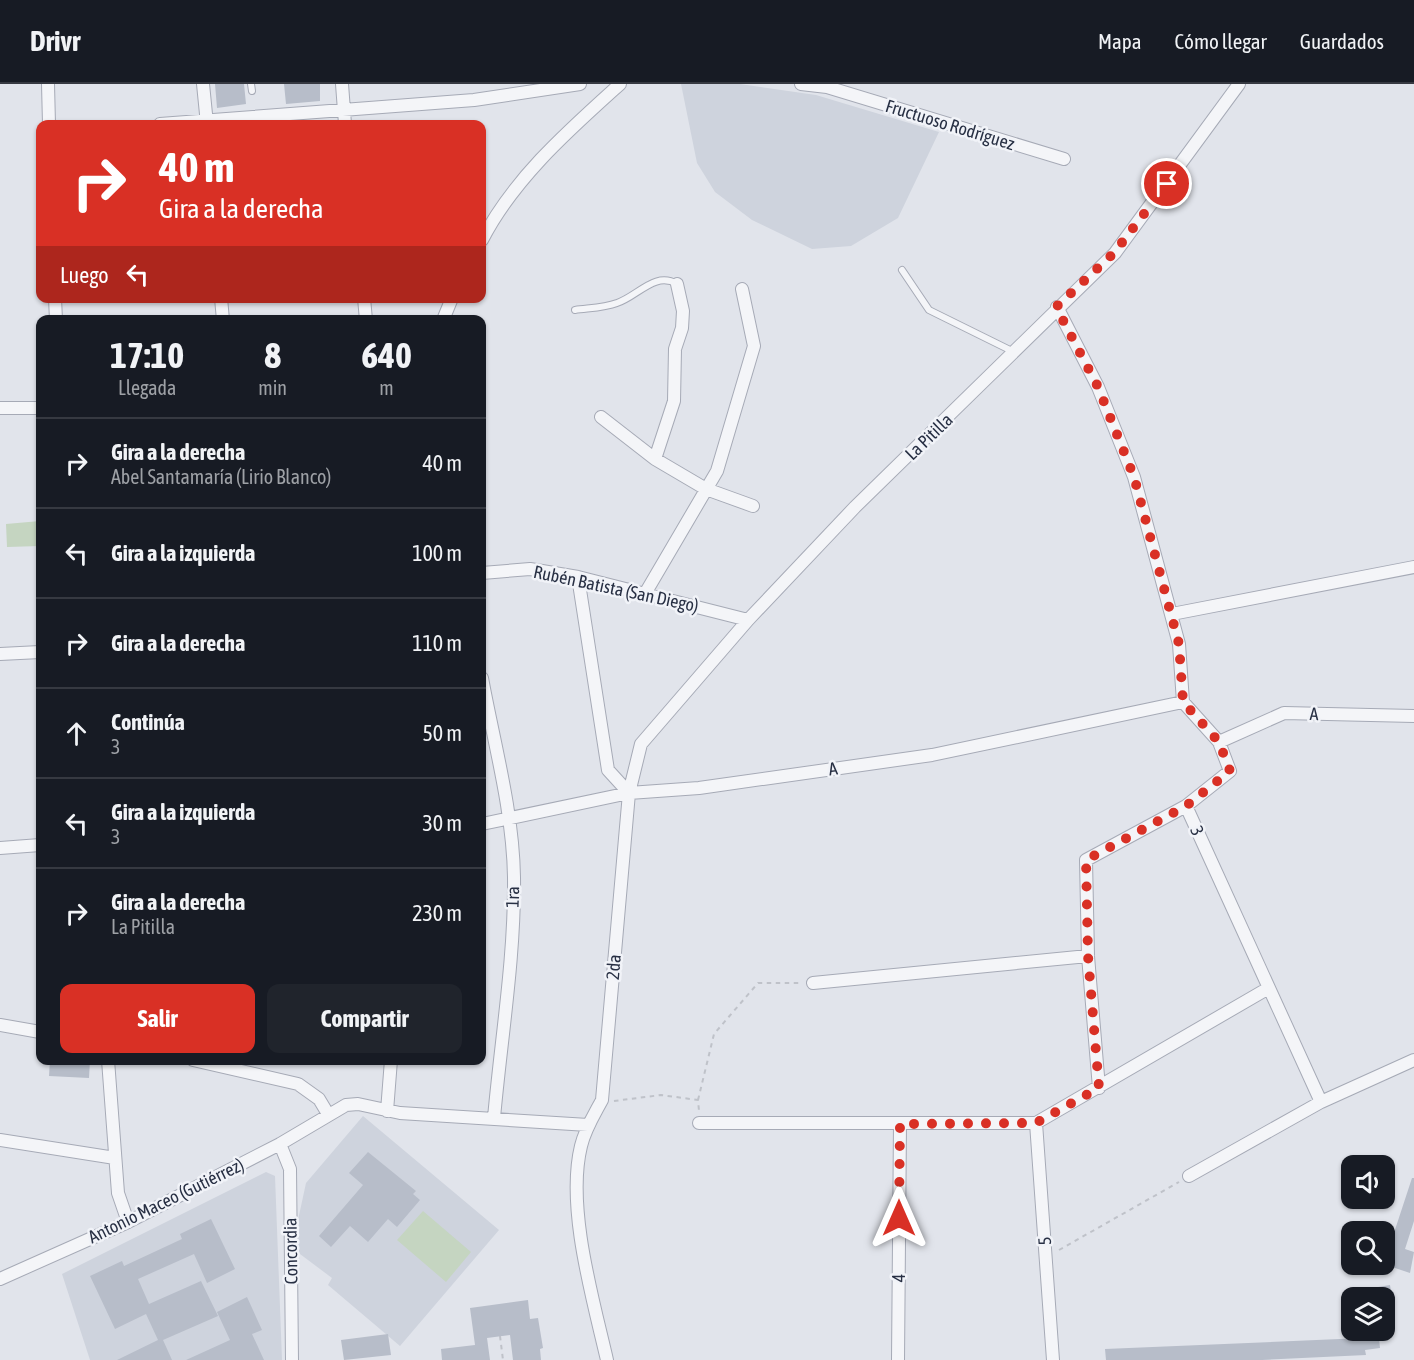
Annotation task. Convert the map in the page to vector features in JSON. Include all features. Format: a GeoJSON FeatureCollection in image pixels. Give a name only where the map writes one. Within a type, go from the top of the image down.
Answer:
{"type":"FeatureCollection","features":[{"type":"Feature","properties":{"kind":"street"},"geometry":{"type":"LineString","coordinates":[[48,84],[49,120]]}},
{"type":"Feature","properties":{"kind":"street"},"geometry":{"type":"LineString","coordinates":[[203,84],[206,120]]}},
{"type":"Feature","properties":{"kind":"street"},"geometry":{"type":"LineString","coordinates":[[342,84],[345,118]]}},
{"type":"Feature","properties":{"kind":"street"},"geometry":{"type":"LineString","coordinates":[[289,120],[345,118],[580,84]]}},
{"type":"Feature","properties":{"kind":"street"},"geometry":{"type":"LineString","coordinates":[[486,234],[519,186],[555,144],[620,84]]}},
{"type":"Feature","properties":{"kind":"street","name":"Fructuoso Rodríguez"},"geometry":{"type":"LineString","coordinates":[[801,84],[827,87],[1064,159]]}},
{"type":"Feature","properties":{"kind":"street","name":"La Pitilla"},"geometry":{"type":"LineString","coordinates":[[629,793],[641,744],[748,620],[855,507],[1015,352],[1056,307],[1114,253],[1239,84]]}},
{"type":"Feature","properties":{"kind":"street"},"geometry":{"type":"LineString","coordinates":[[655,459],[674,401],[675,349],[682,328],[683,311],[677,284]]}},
{"type":"Feature","properties":{"kind":"street"},"geometry":{"type":"LineString","coordinates":[[646,592],[717,471],[754,346],[742,289]]}},
{"type":"Feature","properties":{"kind":"street"},"geometry":{"type":"LineString","coordinates":[[1056,307],[1098,387],[1134,477],[1179,644],[1183,702]]}},
{"type":"Feature","properties":{"kind":"street"},"geometry":{"type":"LineString","coordinates":[[0,408],[36,408]]}},
{"type":"Feature","properties":{"kind":"street"},"geometry":{"type":"LineString","coordinates":[[601,417],[655,459],[706,489],[753,506]]}},
{"type":"Feature","properties":{"kind":"street"},"geometry":{"type":"LineString","coordinates":[[1172,614],[1414,567]]}},
{"type":"Feature","properties":{"kind":"street","name":"Rubén Batista (San Diego)"},"geometry":{"type":"LineString","coordinates":[[486,573],[530,568],[646,592],[748,620]]}},
{"type":"Feature","properties":{"kind":"street"},"geometry":{"type":"LineString","coordinates":[[578,577],[608,770],[629,793]]}},
{"type":"Feature","properties":{"kind":"street"},"geometry":{"type":"LineString","coordinates":[[0,654],[36,652]]}},
{"type":"Feature","properties":{"kind":"street","name":"1ra"},"geometry":{"type":"LineString","coordinates":[[486,700],[508,819],[514,875],[513,915],[494,1118]]}},
{"type":"Feature","properties":{"kind":"street","name":"A"},"geometry":{"type":"LineString","coordinates":[[486,823],[629,793],[699,788],[932,755],[1183,702]]}},
{"type":"Feature","properties":{"kind":"street","name":"3"},"geometry":{"type":"LineString","coordinates":[[1183,702],[1219,742],[1230,771],[1186,806],[1321,1102]]}},
{"type":"Feature","properties":{"kind":"street","name":"A"},"geometry":{"type":"LineString","coordinates":[[1219,742],[1284,713],[1414,716]]}},
{"type":"Feature","properties":{"kind":"street","name":"2da"},"geometry":{"type":"LineString","coordinates":[[607,1360],[582,1240],[577,1188],[581,1146],[588,1125],[602,1100],[629,793]]}},
{"type":"Feature","properties":{"kind":"street"},"geometry":{"type":"LineString","coordinates":[[1099,1088],[1088,956],[1086,860],[1186,806]]}},
{"type":"Feature","properties":{"kind":"street"},"geometry":{"type":"LineString","coordinates":[[0,848],[36,845]]}},
{"type":"Feature","properties":{"kind":"street"},"geometry":{"type":"LineString","coordinates":[[813,983],[1088,956]]}},
{"type":"Feature","properties":{"kind":"street"},"geometry":{"type":"LineString","coordinates":[[699,1123],[1036,1123],[1268,989]]}},
{"type":"Feature","properties":{"kind":"street"},"geometry":{"type":"LineString","coordinates":[[0,1024],[36,1031]]}},
{"type":"Feature","properties":{"kind":"street"},"geometry":{"type":"LineString","coordinates":[[1189,1176],[1321,1102],[1414,1060]]}},
{"type":"Feature","properties":{"kind":"street"},"geometry":{"type":"LineString","coordinates":[[108,1065],[118,1193],[128,1222]]}},
{"type":"Feature","properties":{"kind":"street"},"geometry":{"type":"LineString","coordinates":[[215,1065],[298,1084],[319,1099],[328,1114]]}},
{"type":"Feature","properties":{"kind":"street"},"geometry":{"type":"LineString","coordinates":[[387,1111],[391,1065]]}},
{"type":"Feature","properties":{"kind":"street","name":"Antonio Maceo (Gutiérrez)"},"geometry":{"type":"LineString","coordinates":[[0,1279],[128,1222],[280,1144],[328,1114],[352,1105],[387,1111],[588,1125]]}},
{"type":"Feature","properties":{"kind":"street","name":"5"},"geometry":{"type":"LineString","coordinates":[[1036,1123],[1053,1360]]}},
{"type":"Feature","properties":{"kind":"street","name":"4"},"geometry":{"type":"LineString","coordinates":[[898,1360],[900,1124]]}},
{"type":"Feature","properties":{"kind":"street"},"geometry":{"type":"LineString","coordinates":[[0,1140],[115,1158]]}},
{"type":"Feature","properties":{"kind":"street","name":"Concordia"},"geometry":{"type":"LineString","coordinates":[[280,1144],[290,1169],[292,1360]]}},
{"type":"Feature","properties":{"kind":"lane"},"geometry":{"type":"LineString","coordinates":[[902,270],[929,310],[1015,352]]}},
{"type":"Feature","properties":{"kind":"lane"},"geometry":{"type":"LineString","coordinates":[[575,310],[617,303],[656,281],[668,279],[677,284]]}},
{"type":"Feature","properties":{"kind":"path"},"geometry":{"type":"LineString","coordinates":[[699,1123],[698,1100],[714,1034],[758,983],[813,983]]}},
{"type":"Feature","properties":{"kind":"path"},"geometry":{"type":"LineString","coordinates":[[602,1100],[618,1101],[662,1095],[698,1100]]}},
{"type":"Feature","properties":{"kind":"path"},"geometry":{"type":"LineString","coordinates":[[1046,1258],[1189,1176]]}},
{"type":"Feature","properties":{"kind":"path"},"geometry":{"type":"LineString","coordinates":[[500,1336],[503,1360]]}},
{"type":"Feature","properties":{"kind":"shaded area"},"geometry":{"type":"Polygon","coordinates":[[[681,84],[740,84],[816,95],[939,132],[898,218],[851,246],[812,249],[752,220],[715,192],[697,163],[681,84]]]}},
{"type":"Feature","properties":{"kind":"shaded area"},"geometry":{"type":"Polygon","coordinates":[[[363,1116],[499,1230],[400,1346],[328,1285],[332,1278],[292,1248],[306,1183],[363,1116]]]}},
{"type":"Feature","properties":{"kind":"shaded area"},"geometry":{"type":"Polygon","coordinates":[[[266,1172],[275,1176],[282,1360],[90,1360],[62,1274],[266,1172]]]}},
{"type":"Feature","properties":{"kind":"green space"},"geometry":{"type":"Polygon","coordinates":[[[36,521],[36,546],[7,547],[6,524],[36,521]]]}},
{"type":"Feature","properties":{"kind":"green space"},"geometry":{"type":"Polygon","coordinates":[[[423,1211],[471,1252],[446,1282],[397,1240],[423,1211]]]}},
{"type":"Feature","properties":{"kind":"building"},"geometry":{"type":"Polygon","coordinates":[[[215,84],[244,84],[246,104],[217,108],[215,84]]]}},
{"type":"Feature","properties":{"kind":"building"},"geometry":{"type":"Polygon","coordinates":[[[284,84],[320,84],[320,101],[286,104],[284,84]]]}},
{"type":"Feature","properties":{"kind":"building"},"geometry":{"type":"Polygon","coordinates":[[[50,1065],[90,1065],[89,1078],[49,1076],[50,1065]]]}},
{"type":"Feature","properties":{"kind":"building"},"geometry":{"type":"Polygon","coordinates":[[[368,1152],[416,1191],[413,1194],[420,1200],[397,1227],[388,1219],[368,1242],[350,1226],[331,1247],[319,1236],[363,1185],[349,1173],[368,1152]]]}},
{"type":"Feature","properties":{"kind":"building"},"geometry":{"type":"Polygon","coordinates":[[[1412,1178],[1414,1178],[1414,1221],[1405,1249],[1414,1252],[1410,1273],[1395,1268],[1395,1230],[1412,1178]]]}},
{"type":"Feature","properties":{"kind":"building"},"geometry":{"type":"Polygon","coordinates":[[[211,1219],[235,1269],[207,1283],[194,1254],[138,1279],[149,1304],[201,1281],[218,1316],[163,1340],[172,1360],[117,1360],[158,1340],[146,1314],[115,1329],[90,1276],[122,1261],[124,1266],[182,1239],[180,1234],[211,1219]]]}},
{"type":"Feature","properties":{"kind":"building"},"geometry":{"type":"Polygon","coordinates":[[[247,1297],[262,1330],[252,1334],[264,1360],[186,1360],[230,1340],[217,1312],[247,1297]]]}},
{"type":"Feature","properties":{"kind":"building"},"geometry":{"type":"Polygon","coordinates":[[[528,1300],[530,1319],[538,1318],[543,1348],[540,1349],[541,1360],[513,1360],[510,1335],[487,1338],[490,1360],[442,1360],[441,1349],[475,1345],[470,1308],[528,1300]]]}},
{"type":"Feature","properties":{"kind":"building"},"geometry":{"type":"Polygon","coordinates":[[[388,1334],[391,1355],[344,1360],[341,1340],[388,1334]]]}},
{"type":"Feature","properties":{"kind":"building"},"geometry":{"type":"Polygon","coordinates":[[[1341,1339],[1341,1341],[1379,1341],[1380,1348],[1365,1350],[1366,1355],[1262,1360],[1106,1360],[1105,1349],[1341,1339]]]}},
{"type":"Feature","properties":{"kind":"route"},"geometry":{"type":"LineString","coordinates":[[899,1218],[900,1124],[1036,1123],[1099,1088],[1088,956],[1086,860],[1186,806],[1230,771],[1219,742],[1183,702],[1179,644],[1134,477],[1098,387],[1056,307],[1114,253],[1167,184]]}}]}
